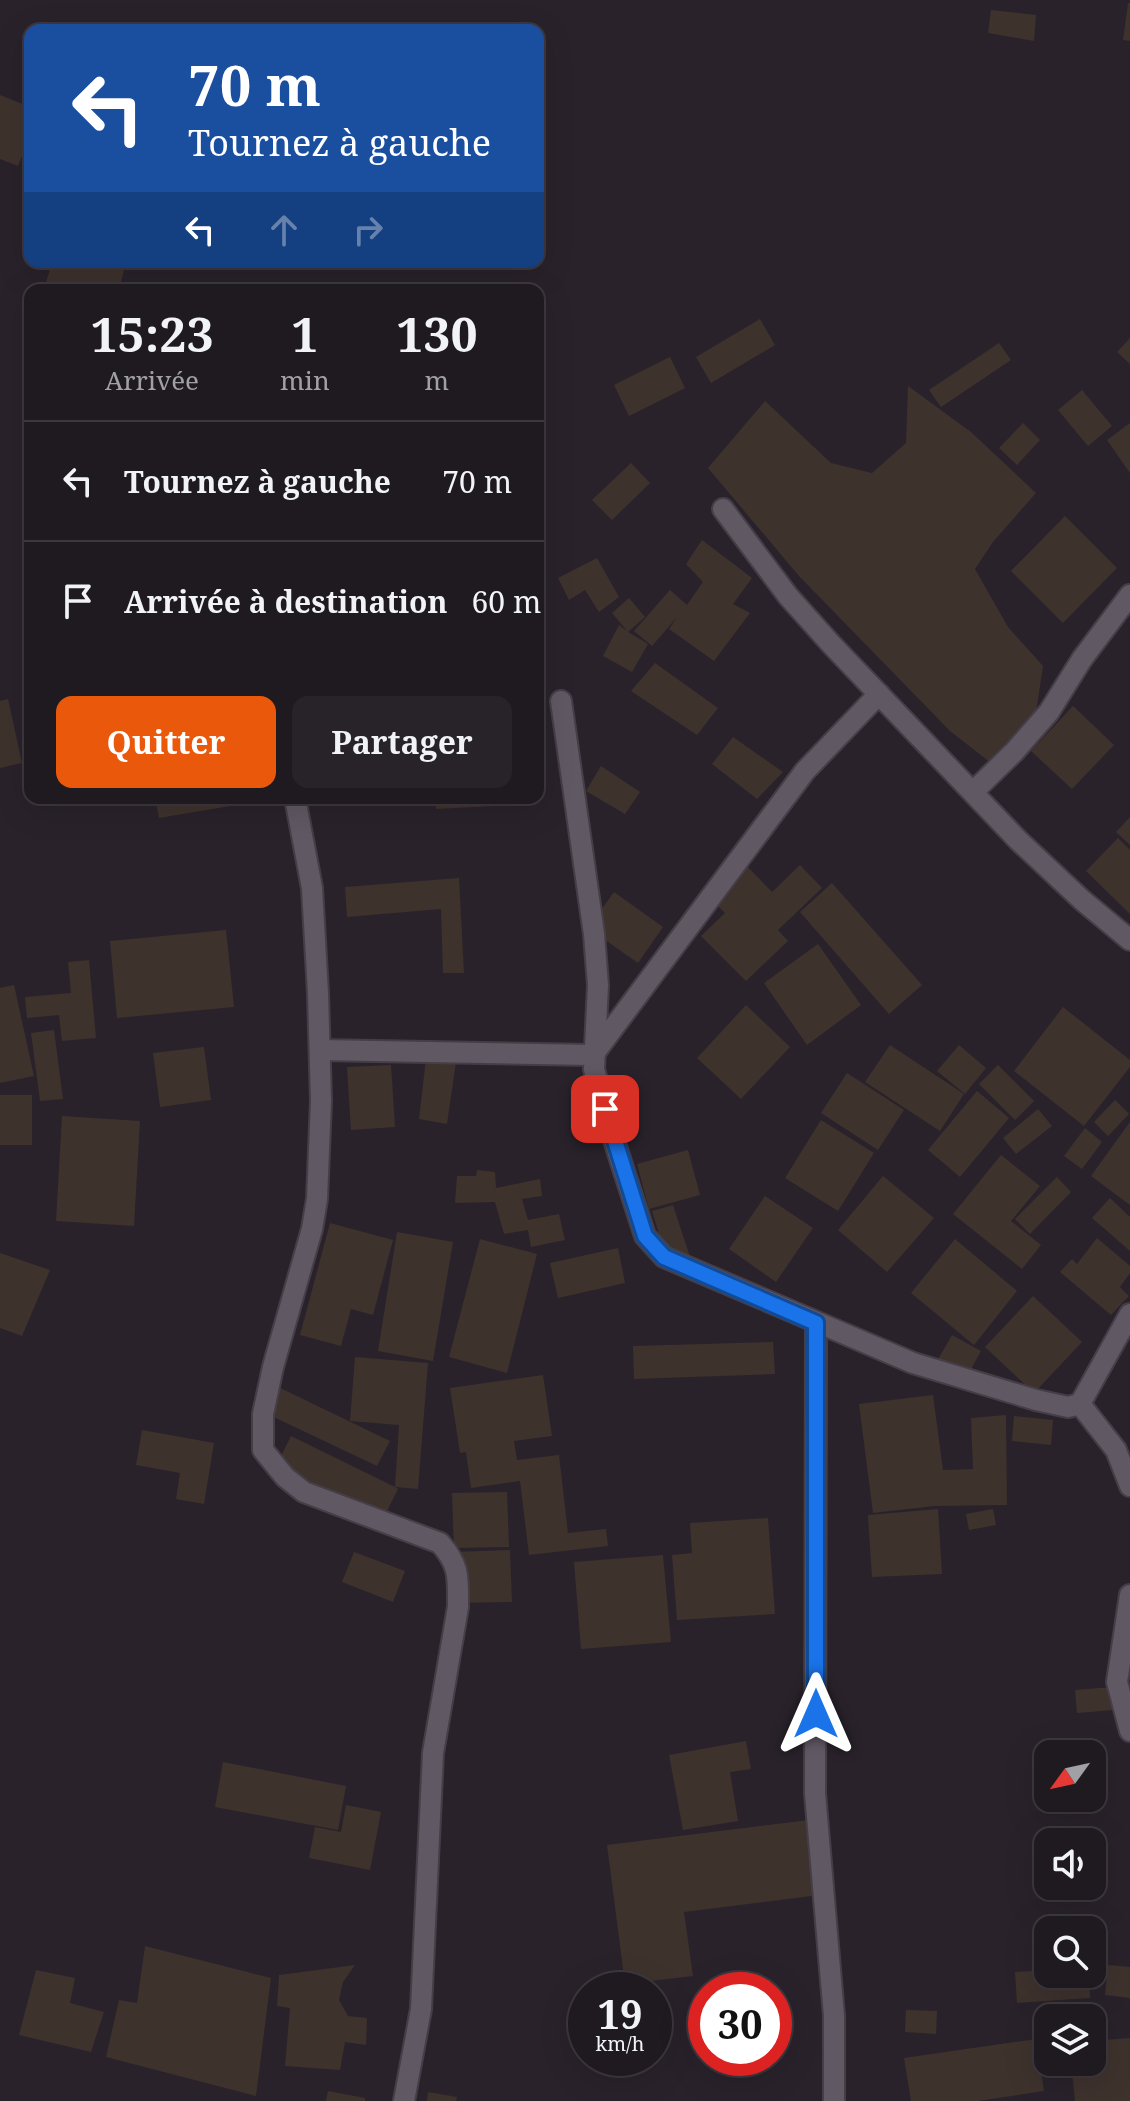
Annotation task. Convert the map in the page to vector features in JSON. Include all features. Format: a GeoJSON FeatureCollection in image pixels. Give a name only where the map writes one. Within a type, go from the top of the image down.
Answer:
{"type":"FeatureCollection","features":[{"type":"Feature","properties":{"kind":"street"},"geometry":{"type":"LineString","coordinates":[[723,509],[808,620],[1047,868],[1130,940]]}},
{"type":"Feature","properties":{"kind":"street"},"geometry":{"type":"LineString","coordinates":[[973,792],[1049,712],[1082,659],[1130,595]]}},
{"type":"Feature","properties":{"kind":"street"},"geometry":{"type":"LineString","coordinates":[[593,1055],[805,771],[879,694]]}},
{"type":"Feature","properties":{"kind":"street"},"geometry":{"type":"LineString","coordinates":[[561,701],[594,934],[598,985],[594,1069],[645,1236],[664,1257],[924,1367],[1068,1407],[1080,1404],[1130,1314]]}},
{"type":"Feature","properties":{"kind":"street"},"geometry":{"type":"LineString","coordinates":[[296,804],[312,888],[320,1050],[317,1199],[312,1229],[263,1414],[263,1450],[285,1477],[304,1492],[440,1543],[455,1560],[458,1584],[458,1607],[432,1767],[421,2009],[404,2101]]}},
{"type":"Feature","properties":{"kind":"street"},"geometry":{"type":"LineString","coordinates":[[320,1050],[593,1055]]}},
{"type":"Feature","properties":{"kind":"street"},"geometry":{"type":"LineString","coordinates":[[816,1323],[815,1793],[834,2016],[834,2101]]}},
{"type":"Feature","properties":{"kind":"street"},"geometry":{"type":"LineString","coordinates":[[1080,1404],[1116,1450],[1130,1486]]}},
{"type":"Feature","properties":{"kind":"street"},"geometry":{"type":"LineString","coordinates":[[1130,1595],[1117,1682],[1130,1731]]}},
{"type":"Feature","properties":{"kind":"building"},"geometry":{"type":"Polygon","coordinates":[[[1130,3],[1130,41],[1123,40],[1130,3]]]}},
{"type":"Feature","properties":{"kind":"building"},"geometry":{"type":"Polygon","coordinates":[[[991,10],[1036,15],[1034,41],[988,33],[991,10]]]}},
{"type":"Feature","properties":{"kind":"building"},"geometry":{"type":"Polygon","coordinates":[[[0,95],[24,105],[24,151],[18,166],[0,159],[0,95]]]}},
{"type":"Feature","properties":{"kind":"building"},"geometry":{"type":"Polygon","coordinates":[[[50,268],[124,268],[120,284],[46,284],[50,268]]]}},
{"type":"Feature","properties":{"kind":"building"},"geometry":{"type":"Polygon","coordinates":[[[760,319],[775,345],[711,383],[696,357],[760,319]]]}},
{"type":"Feature","properties":{"kind":"building"},"geometry":{"type":"Polygon","coordinates":[[[1130,338],[1130,364],[1117,352],[1130,338]]]}},
{"type":"Feature","properties":{"kind":"building"},"geometry":{"type":"Polygon","coordinates":[[[999,343],[1011,360],[941,407],[929,390],[999,343]]]}},
{"type":"Feature","properties":{"kind":"building"},"geometry":{"type":"Polygon","coordinates":[[[670,357],[685,388],[629,416],[614,385],[670,357]]]}},
{"type":"Feature","properties":{"kind":"building"},"geometry":{"type":"Polygon","coordinates":[[[908,386],[971,432],[1036,493],[993,542],[975,569],[1008,627],[1043,666],[1035,719],[991,763],[950,731],[799,576],[708,468],[765,401],[831,463],[872,473],[906,443],[908,386]]]}},
{"type":"Feature","properties":{"kind":"building"},"geometry":{"type":"Polygon","coordinates":[[[1082,390],[1112,426],[1088,446],[1058,410],[1082,390]]]}},
{"type":"Feature","properties":{"kind":"building"},"geometry":{"type":"Polygon","coordinates":[[[1023,423],[1040,440],[1017,465],[999,448],[1023,423]]]}},
{"type":"Feature","properties":{"kind":"building"},"geometry":{"type":"Polygon","coordinates":[[[1130,423],[1130,473],[1107,440],[1130,423]]]}},
{"type":"Feature","properties":{"kind":"building"},"geometry":{"type":"Polygon","coordinates":[[[631,463],[650,483],[612,520],[592,500],[631,463]]]}},
{"type":"Feature","properties":{"kind":"building"},"geometry":{"type":"Polygon","coordinates":[[[1065,516],[1117,568],[1063,623],[1011,571],[1065,516]]]}},
{"type":"Feature","properties":{"kind":"building"},"geometry":{"type":"Polygon","coordinates":[[[702,540],[752,578],[733,604],[750,613],[714,661],[669,629],[677,617],[652,646],[634,631],[670,590],[687,605],[703,582],[686,564],[702,540]]]}},
{"type":"Feature","properties":{"kind":"building"},"geometry":{"type":"Polygon","coordinates":[[[597,558],[619,597],[599,612],[585,590],[569,600],[558,578],[597,558]]]}},
{"type":"Feature","properties":{"kind":"building"},"geometry":{"type":"Polygon","coordinates":[[[629,598],[645,617],[628,632],[648,644],[632,672],[603,656],[619,625],[627,631],[612,613],[629,598]]]}},
{"type":"Feature","properties":{"kind":"building"},"geometry":{"type":"Polygon","coordinates":[[[655,663],[718,708],[697,735],[631,691],[655,663]]]}},
{"type":"Feature","properties":{"kind":"building"},"geometry":{"type":"Polygon","coordinates":[[[8,699],[22,763],[0,768],[0,701],[8,699]]]}},
{"type":"Feature","properties":{"kind":"building"},"geometry":{"type":"Polygon","coordinates":[[[1073,706],[1114,745],[1072,789],[1031,751],[1073,706]]]}},
{"type":"Feature","properties":{"kind":"building"},"geometry":{"type":"Polygon","coordinates":[[[733,737],[783,772],[757,799],[712,764],[733,737]]]}},
{"type":"Feature","properties":{"kind":"building"},"geometry":{"type":"Polygon","coordinates":[[[601,766],[640,792],[625,814],[586,791],[601,766]]]}},
{"type":"Feature","properties":{"kind":"building"},"geometry":{"type":"Polygon","coordinates":[[[156,804],[243,804],[159,818],[156,804]]]}},
{"type":"Feature","properties":{"kind":"building"},"geometry":{"type":"Polygon","coordinates":[[[436,804],[535,804],[436,809],[436,804]]]}},
{"type":"Feature","properties":{"kind":"building"},"geometry":{"type":"Polygon","coordinates":[[[1130,817],[1130,845],[1116,832],[1130,817]]]}},
{"type":"Feature","properties":{"kind":"building"},"geometry":{"type":"Polygon","coordinates":[[[1118,838],[1130,850],[1130,914],[1086,871],[1118,838]]]}},
{"type":"Feature","properties":{"kind":"building"},"geometry":{"type":"Polygon","coordinates":[[[742,861],[772,892],[800,865],[822,888],[778,930],[788,941],[746,981],[701,936],[725,913],[707,895],[742,861]]]}},
{"type":"Feature","properties":{"kind":"building"},"geometry":{"type":"Polygon","coordinates":[[[459,878],[464,973],[443,973],[441,909],[347,917],[345,887],[459,878]]]}},
{"type":"Feature","properties":{"kind":"building"},"geometry":{"type":"Polygon","coordinates":[[[832,883],[922,985],[889,1014],[800,912],[832,883]]]}},
{"type":"Feature","properties":{"kind":"building"},"geometry":{"type":"Polygon","coordinates":[[[614,892],[663,927],[638,963],[588,928],[614,892]]]}},
{"type":"Feature","properties":{"kind":"building"},"geometry":{"type":"Polygon","coordinates":[[[226,930],[234,1007],[117,1018],[110,941],[226,930]]]}},
{"type":"Feature","properties":{"kind":"building"},"geometry":{"type":"Polygon","coordinates":[[[818,944],[861,1005],[807,1045],[764,983],[818,944]]]}},
{"type":"Feature","properties":{"kind":"building"},"geometry":{"type":"Polygon","coordinates":[[[89,960],[96,1038],[62,1041],[59,1015],[27,1018],[25,997],[71,993],[68,962],[89,960]]]}},
{"type":"Feature","properties":{"kind":"building"},"geometry":{"type":"Polygon","coordinates":[[[14,985],[34,1076],[0,1083],[0,988],[14,985]]]}},
{"type":"Feature","properties":{"kind":"building"},"geometry":{"type":"Polygon","coordinates":[[[746,1005],[790,1047],[741,1099],[697,1058],[746,1005]]]}},
{"type":"Feature","properties":{"kind":"building"},"geometry":{"type":"Polygon","coordinates":[[[1063,1007],[1130,1060],[1130,1067],[1084,1126],[1014,1071],[1063,1007]]]}},
{"type":"Feature","properties":{"kind":"building"},"geometry":{"type":"Polygon","coordinates":[[[54,1030],[63,1099],[40,1101],[31,1033],[54,1030]]]}},
{"type":"Feature","properties":{"kind":"building"},"geometry":{"type":"Polygon","coordinates":[[[890,1045],[964,1094],[940,1131],[865,1082],[890,1045]]]}},
{"type":"Feature","properties":{"kind":"building"},"geometry":{"type":"Polygon","coordinates":[[[959,1045],[986,1068],[965,1094],[937,1071],[959,1045]]]}},
{"type":"Feature","properties":{"kind":"building"},"geometry":{"type":"Polygon","coordinates":[[[204,1047],[211,1100],[160,1107],[153,1053],[204,1047]]]}},
{"type":"Feature","properties":{"kind":"building"},"geometry":{"type":"Polygon","coordinates":[[[426,1059],[456,1062],[447,1124],[419,1119],[426,1059]]]}},
{"type":"Feature","properties":{"kind":"building"},"geometry":{"type":"Polygon","coordinates":[[[391,1065],[395,1127],[351,1130],[347,1067],[391,1065]]]}},
{"type":"Feature","properties":{"kind":"building"},"geometry":{"type":"Polygon","coordinates":[[[998,1065],[1034,1101],[1015,1120],[979,1084],[998,1065]]]}},
{"type":"Feature","properties":{"kind":"building"},"geometry":{"type":"Polygon","coordinates":[[[847,1073],[904,1110],[878,1150],[821,1113],[847,1073]]]}},
{"type":"Feature","properties":{"kind":"building"},"geometry":{"type":"Polygon","coordinates":[[[977,1091],[1009,1118],[960,1177],[928,1150],[977,1091]]]}},
{"type":"Feature","properties":{"kind":"building"},"geometry":{"type":"Polygon","coordinates":[[[0,1095],[32,1095],[32,1145],[0,1145],[0,1095]]]}},
{"type":"Feature","properties":{"kind":"building"},"geometry":{"type":"Polygon","coordinates":[[[1115,1100],[1129,1114],[1108,1136],[1094,1122],[1115,1100]]]}},
{"type":"Feature","properties":{"kind":"building"},"geometry":{"type":"Polygon","coordinates":[[[1038,1109],[1052,1126],[1016,1154],[1003,1138],[1038,1109]]]}},
{"type":"Feature","properties":{"kind":"building"},"geometry":{"type":"Polygon","coordinates":[[[62,1116],[140,1121],[134,1226],[56,1221],[62,1116]]]}},
{"type":"Feature","properties":{"kind":"building"},"geometry":{"type":"Polygon","coordinates":[[[821,1120],[874,1153],[838,1211],[785,1178],[821,1120]]]}},
{"type":"Feature","properties":{"kind":"building"},"geometry":{"type":"Polygon","coordinates":[[[1130,1122],[1130,1205],[1091,1176],[1130,1122]]]}},
{"type":"Feature","properties":{"kind":"building"},"geometry":{"type":"Polygon","coordinates":[[[1085,1128],[1102,1142],[1082,1169],[1064,1156],[1085,1128]]]}},
{"type":"Feature","properties":{"kind":"building"},"geometry":{"type":"Polygon","coordinates":[[[688,1150],[700,1195],[649,1209],[637,1164],[688,1150]]]}},
{"type":"Feature","properties":{"kind":"building"},"geometry":{"type":"Polygon","coordinates":[[[1001,1155],[1040,1186],[1011,1221],[1041,1245],[1022,1269],[953,1214],[1001,1155]]]}},
{"type":"Feature","properties":{"kind":"building"},"geometry":{"type":"Polygon","coordinates":[[[477,1170],[495,1172],[496,1188],[540,1179],[542,1196],[522,1199],[528,1220],[559,1214],[565,1240],[531,1247],[528,1230],[504,1234],[495,1202],[455,1203],[457,1176],[476,1176],[477,1170]]]}},
{"type":"Feature","properties":{"kind":"building"},"geometry":{"type":"Polygon","coordinates":[[[883,1176],[934,1218],[887,1272],[838,1230],[883,1176]]]}},
{"type":"Feature","properties":{"kind":"building"},"geometry":{"type":"Polygon","coordinates":[[[1057,1177],[1071,1192],[1030,1234],[1015,1219],[1057,1177]]]}},
{"type":"Feature","properties":{"kind":"building"},"geometry":{"type":"Polygon","coordinates":[[[765,1196],[813,1228],[776,1282],[729,1249],[765,1196]]]}},
{"type":"Feature","properties":{"kind":"building"},"geometry":{"type":"Polygon","coordinates":[[[1110,1198],[1130,1217],[1130,1251],[1092,1218],[1110,1198]]]}},
{"type":"Feature","properties":{"kind":"building"},"geometry":{"type":"Polygon","coordinates":[[[673,1205],[690,1257],[668,1264],[652,1211],[673,1205]]]}},
{"type":"Feature","properties":{"kind":"building"},"geometry":{"type":"Polygon","coordinates":[[[330,1223],[393,1240],[373,1315],[351,1309],[341,1346],[300,1335],[330,1223]]]}},
{"type":"Feature","properties":{"kind":"building"},"geometry":{"type":"Polygon","coordinates":[[[397,1232],[453,1242],[433,1361],[378,1351],[397,1232]]]}},
{"type":"Feature","properties":{"kind":"building"},"geometry":{"type":"Polygon","coordinates":[[[1097,1238],[1130,1266],[1130,1273],[1120,1287],[1129,1296],[1111,1315],[1060,1272],[1072,1259],[1077,1264],[1097,1238]]]}},
{"type":"Feature","properties":{"kind":"building"},"geometry":{"type":"Polygon","coordinates":[[[480,1239],[537,1254],[507,1373],[449,1357],[480,1239]]]}},
{"type":"Feature","properties":{"kind":"building"},"geometry":{"type":"Polygon","coordinates":[[[955,1239],[1017,1291],[974,1345],[911,1293],[955,1239]]]}},
{"type":"Feature","properties":{"kind":"building"},"geometry":{"type":"Polygon","coordinates":[[[618,1248],[625,1283],[558,1298],[550,1263],[618,1248]]]}},
{"type":"Feature","properties":{"kind":"building"},"geometry":{"type":"Polygon","coordinates":[[[0,1253],[50,1270],[22,1336],[0,1328],[0,1253]]]}},
{"type":"Feature","properties":{"kind":"building"},"geometry":{"type":"Polygon","coordinates":[[[1033,1296],[1082,1342],[1034,1393],[985,1347],[1033,1296]]]}},
{"type":"Feature","properties":{"kind":"building"},"geometry":{"type":"Polygon","coordinates":[[[952,1335],[981,1351],[965,1380],[936,1363],[952,1335]]]}},
{"type":"Feature","properties":{"kind":"building"},"geometry":{"type":"Polygon","coordinates":[[[773,1342],[775,1374],[634,1379],[633,1346],[773,1342]]]}},
{"type":"Feature","properties":{"kind":"building"},"geometry":{"type":"Polygon","coordinates":[[[355,1357],[428,1363],[418,1489],[395,1487],[399,1425],[350,1421],[355,1357]]]}},
{"type":"Feature","properties":{"kind":"building"},"geometry":{"type":"Polygon","coordinates":[[[543,1375],[552,1436],[514,1441],[517,1460],[559,1455],[568,1533],[606,1529],[608,1546],[529,1555],[520,1481],[471,1488],[466,1452],[460,1453],[450,1388],[543,1375]]]}},
{"type":"Feature","properties":{"kind":"building"},"geometry":{"type":"Polygon","coordinates":[[[274,1385],[390,1441],[377,1466],[261,1411],[274,1385]]]}},
{"type":"Feature","properties":{"kind":"building"},"geometry":{"type":"Polygon","coordinates":[[[933,1395],[943,1470],[973,1469],[971,1418],[1006,1415],[1007,1505],[934,1506],[873,1513],[859,1404],[933,1395]]]}},
{"type":"Feature","properties":{"kind":"building"},"geometry":{"type":"Polygon","coordinates":[[[1014,1416],[1053,1420],[1051,1445],[1012,1441],[1014,1416]]]}},
{"type":"Feature","properties":{"kind":"building"},"geometry":{"type":"Polygon","coordinates":[[[142,1430],[214,1443],[204,1504],[176,1499],[180,1473],[136,1465],[142,1430]]]}},
{"type":"Feature","properties":{"kind":"building"},"geometry":{"type":"Polygon","coordinates":[[[291,1436],[398,1489],[380,1525],[273,1472],[291,1436]]]}},
{"type":"Feature","properties":{"kind":"building"},"geometry":{"type":"Polygon","coordinates":[[[507,1492],[509,1547],[454,1548],[452,1493],[507,1492]]]}},
{"type":"Feature","properties":{"kind":"building"},"geometry":{"type":"Polygon","coordinates":[[[938,1509],[942,1574],[872,1577],[868,1515],[938,1509]]]}},
{"type":"Feature","properties":{"kind":"building"},"geometry":{"type":"Polygon","coordinates":[[[993,1509],[996,1525],[969,1530],[966,1514],[993,1509]]]}},
{"type":"Feature","properties":{"kind":"building"},"geometry":{"type":"Polygon","coordinates":[[[768,1518],[775,1614],[677,1620],[672,1555],[692,1553],[690,1523],[768,1518]]]}},
{"type":"Feature","properties":{"kind":"building"},"geometry":{"type":"Polygon","coordinates":[[[510,1550],[512,1602],[454,1603],[452,1552],[510,1550]]]}},
{"type":"Feature","properties":{"kind":"building"},"geometry":{"type":"Polygon","coordinates":[[[354,1552],[405,1571],[393,1602],[342,1582],[354,1552]]]}},
{"type":"Feature","properties":{"kind":"building"},"geometry":{"type":"Polygon","coordinates":[[[663,1555],[671,1642],[581,1649],[574,1562],[663,1555]]]}},
{"type":"Feature","properties":{"kind":"building"},"geometry":{"type":"Polygon","coordinates":[[[1112,1687],[1114,1710],[1077,1713],[1075,1690],[1112,1687]]]}},
{"type":"Feature","properties":{"kind":"building"},"geometry":{"type":"Polygon","coordinates":[[[746,1741],[751,1769],[730,1772],[738,1821],[683,1830],[669,1755],[746,1741]]]}},
{"type":"Feature","properties":{"kind":"building"},"geometry":{"type":"Polygon","coordinates":[[[223,1762],[346,1786],[338,1830],[215,1807],[223,1762]]]}},
{"type":"Feature","properties":{"kind":"building"},"geometry":{"type":"Polygon","coordinates":[[[346,1805],[381,1812],[370,1870],[309,1858],[315,1827],[341,1832],[346,1805]]]}},
{"type":"Feature","properties":{"kind":"building"},"geometry":{"type":"Polygon","coordinates":[[[825,1818],[835,1893],[684,1912],[692,1972],[688,1972],[688,1977],[672,1978],[672,1972],[623,1972],[607,1845],[825,1818]]]}},
{"type":"Feature","properties":{"kind":"building"},"geometry":{"type":"Polygon","coordinates":[[[145,1946],[271,1978],[256,2096],[106,2057],[119,2000],[137,2003],[145,1946]]]}},
{"type":"Feature","properties":{"kind":"building"},"geometry":{"type":"Polygon","coordinates":[[[355,1965],[343,1982],[339,2000],[348,2016],[367,2018],[366,2045],[345,2042],[340,2070],[285,2066],[290,2008],[277,2006],[279,1975],[355,1965]]]}},
{"type":"Feature","properties":{"kind":"building"},"geometry":{"type":"Polygon","coordinates":[[[1108,1965],[1130,1967],[1130,1998],[1105,1995],[1108,1965]]]}},
{"type":"Feature","properties":{"kind":"building"},"geometry":{"type":"Polygon","coordinates":[[[36,1970],[75,1978],[70,2003],[104,2012],[91,2052],[19,2035],[36,1970]]]}},
{"type":"Feature","properties":{"kind":"building"},"geometry":{"type":"Polygon","coordinates":[[[1034,1971],[1034,1988],[1090,1988],[1090,1998],[1017,2003],[1015,1972],[1034,1971]]]}},
{"type":"Feature","properties":{"kind":"building"},"geometry":{"type":"Polygon","coordinates":[[[906,2010],[937,2011],[936,2034],[905,2032],[906,2010]]]}},
{"type":"Feature","properties":{"kind":"building"},"geometry":{"type":"Polygon","coordinates":[[[1130,2038],[1130,2101],[1075,2101],[1072,2076],[1106,2076],[1106,2040],[1130,2038]]]}},
{"type":"Feature","properties":{"kind":"building"},"geometry":{"type":"Polygon","coordinates":[[[1034,2039],[1034,2076],[1042,2076],[1044,2091],[978,2101],[911,2101],[904,2058],[1034,2039]]]}},
{"type":"Feature","properties":{"kind":"building"},"geometry":{"type":"Polygon","coordinates":[[[328,2091],[365,2098],[365,2101],[326,2101],[328,2091]]]}},
{"type":"Feature","properties":{"kind":"building"},"geometry":{"type":"Polygon","coordinates":[[[428,2092],[457,2097],[456,2101],[427,2101],[428,2092]]]}},
{"type":"Feature","properties":{"kind":"route"},"geometry":{"type":"LineString","coordinates":[[605,1109],[645,1236],[664,1257],[816,1323],[816,1714]]}}]}
